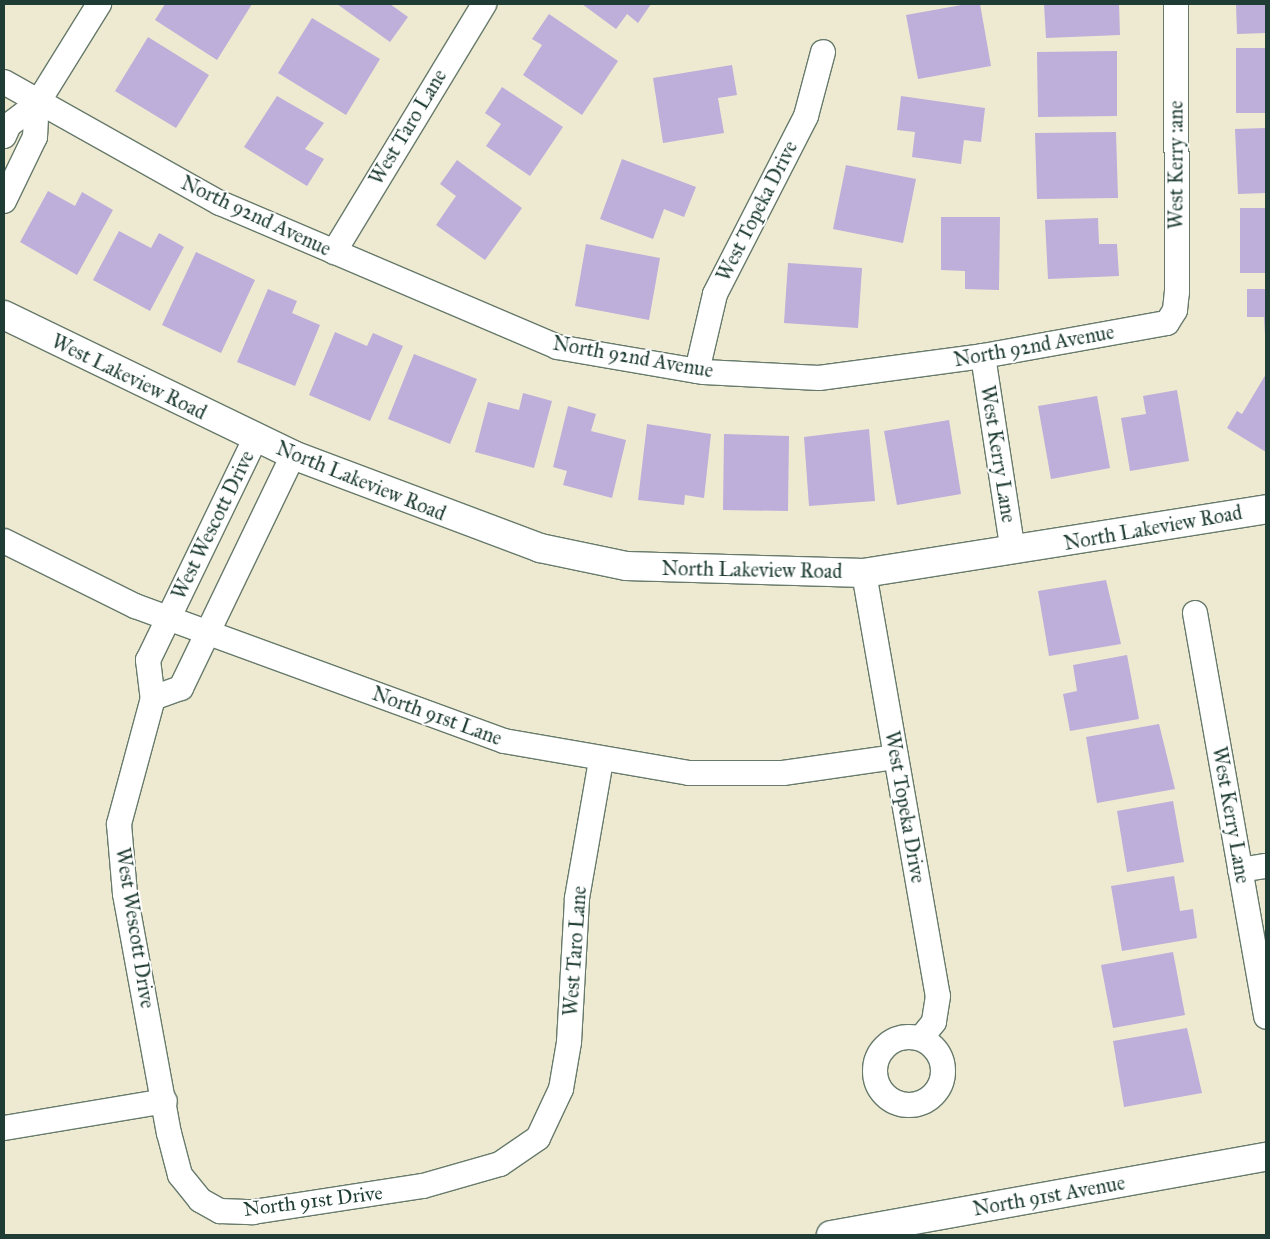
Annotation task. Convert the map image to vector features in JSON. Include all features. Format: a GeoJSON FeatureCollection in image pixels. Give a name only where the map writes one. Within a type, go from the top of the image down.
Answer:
{"type":"FeatureCollection","features":[{"type":"Feature","properties":{"kind":"street"},"geometry":{"type":"LineString","coordinates":[[4,136],[10,125],[37,104],[99,4]]}},
{"type":"Feature","properties":{"kind":"street","name":"West Taro Lane"},"geometry":{"type":"LineString","coordinates":[[334,252],[484,4]]}},
{"type":"Feature","properties":{"kind":"street","name":"West Kerry :ane"},"geometry":{"type":"LineString","coordinates":[[1167,323],[1175,310],[1178,292],[1176,4]]}},
{"type":"Feature","properties":{"kind":"street","name":"West Topeka Drive"},"geometry":{"type":"LineString","coordinates":[[697,371],[715,294],[806,116],[823,52]]}},
{"type":"Feature","properties":{"kind":"street","name":"North 92nd Avenue"},"geometry":{"type":"LineString","coordinates":[[4,82],[37,104],[220,204],[556,347],[697,371],[819,378],[983,356],[1167,323]]}},
{"type":"Feature","properties":{"kind":"street"},"geometry":{"type":"LineString","coordinates":[[4,201],[35,137],[37,104]]}},
{"type":"Feature","properties":{"kind":"street","name":"West Lakeview Road"},"geometry":{"type":"LineString","coordinates":[[4,315],[256,437]]}},
{"type":"Feature","properties":{"kind":"street","name":"West Kerry Lane"},"geometry":{"type":"LineString","coordinates":[[983,356],[1013,551]]}},
{"type":"Feature","properties":{"kind":"street","name":"North Lakeview Road"},"geometry":{"type":"LineString","coordinates":[[256,437],[293,455],[414,504],[550,550],[626,566],[679,571],[864,573],[1013,551],[1266,509]]}},
{"type":"Feature","properties":{"kind":"street","name":"West Wescott Drive"},"geometry":{"type":"LineString","coordinates":[[165,1101],[125,894],[119,824],[153,698],[148,660],[256,437]]}},
{"type":"Feature","properties":{"kind":"street","name":"West Wescott Drive"},"geometry":{"type":"LineString","coordinates":[[153,698],[181,688],[293,455]]}},
{"type":"Feature","properties":{"kind":"street","name":"North 91st Lane"},"geometry":{"type":"LineString","coordinates":[[4,541],[169,618],[504,741],[601,761],[689,773],[783,773],[896,756]]}},
{"type":"Feature","properties":{"kind":"street","name":"West Topeka Drive"},"geometry":{"type":"LineString","coordinates":[[864,573],[938,996],[934,1022],[921,1038]]}},
{"type":"Feature","properties":{"kind":"street","name":"West Kerry Lane"},"geometry":{"type":"LineString","coordinates":[[1195,613],[1266,1017]]}},
{"type":"Feature","properties":{"kind":"street","name":"West Taro Lane"},"geometry":{"type":"LineString","coordinates":[[538,1138],[562,1079],[577,898],[601,761]]}},
{"type":"Feature","properties":{"kind":"street"},"geometry":{"type":"LineString","coordinates":[[1240,870],[1266,866]]}},
{"type":"Feature","properties":{"kind":"street"},"geometry":{"type":"LineString","coordinates":[[4,1128],[165,1101]]}},
{"type":"Feature","properties":{"kind":"street","name":"North 91st Drive"},"geometry":{"type":"LineString","coordinates":[[165,1101],[180,1176],[200,1200],[220,1211],[253,1212],[433,1184],[500,1164],[538,1138]]}},
{"type":"Feature","properties":{"kind":"street","name":"North 91st Avenue"},"geometry":{"type":"LineString","coordinates":[[831,1235],[1266,1157]]}},
{"type":"Feature","properties":{"kind":"building"},"geometry":{"type":"Polygon","coordinates":[[[165,4],[252,4],[217,60],[155,20],[165,4]]]}},
{"type":"Feature","properties":{"kind":"building"},"geometry":{"type":"Polygon","coordinates":[[[337,4],[390,4],[408,17],[390,42],[337,4]]]}},
{"type":"Feature","properties":{"kind":"building"},"geometry":{"type":"Polygon","coordinates":[[[582,4],[651,4],[638,23],[627,14],[616,29],[582,4]]]}},
{"type":"Feature","properties":{"kind":"building"},"geometry":{"type":"Polygon","coordinates":[[[967,4],[980,4],[991,66],[918,79],[906,15],[967,4]]]}},
{"type":"Feature","properties":{"kind":"building"},"geometry":{"type":"Polygon","coordinates":[[[1044,4],[1119,4],[1120,35],[1046,38],[1044,4]]]}},
{"type":"Feature","properties":{"kind":"building"},"geometry":{"type":"Polygon","coordinates":[[[1236,4],[1266,4],[1266,33],[1237,34],[1236,4]]]}},
{"type":"Feature","properties":{"kind":"building"},"geometry":{"type":"Polygon","coordinates":[[[549,14],[618,61],[582,115],[523,75],[542,45],[532,39],[549,14]]]}},
{"type":"Feature","properties":{"kind":"building"},"geometry":{"type":"Polygon","coordinates":[[[312,18],[380,59],[346,115],[278,73],[312,18]]]}},
{"type":"Feature","properties":{"kind":"building"},"geometry":{"type":"Polygon","coordinates":[[[148,37],[209,75],[176,128],[115,91],[148,37]]]}},
{"type":"Feature","properties":{"kind":"building"},"geometry":{"type":"Polygon","coordinates":[[[1236,48],[1266,48],[1266,113],[1236,113],[1236,48]]]}},
{"type":"Feature","properties":{"kind":"building"},"geometry":{"type":"Polygon","coordinates":[[[1117,51],[1117,116],[1038,117],[1037,52],[1117,51]]]}},
{"type":"Feature","properties":{"kind":"building"},"geometry":{"type":"Polygon","coordinates":[[[732,65],[737,95],[718,98],[724,133],[663,143],[653,78],[732,65]]]}},
{"type":"Feature","properties":{"kind":"building"},"geometry":{"type":"Polygon","coordinates":[[[502,87],[563,127],[530,176],[486,146],[501,124],[485,113],[502,87]]]}},
{"type":"Feature","properties":{"kind":"building"},"geometry":{"type":"Polygon","coordinates":[[[277,96],[324,123],[305,149],[324,159],[307,186],[244,147],[277,96]]]}},
{"type":"Feature","properties":{"kind":"building"},"geometry":{"type":"Polygon","coordinates":[[[901,96],[985,108],[981,142],[964,140],[961,164],[912,157],[915,132],[897,130],[901,96]]]}},
{"type":"Feature","properties":{"kind":"building"},"geometry":{"type":"Polygon","coordinates":[[[1266,128],[1266,193],[1238,194],[1235,129],[1266,128]]]}},
{"type":"Feature","properties":{"kind":"building"},"geometry":{"type":"Polygon","coordinates":[[[1116,132],[1118,198],[1037,199],[1035,133],[1116,132]]]}},
{"type":"Feature","properties":{"kind":"building"},"geometry":{"type":"Polygon","coordinates":[[[622,159],[696,187],[684,217],[664,209],[653,239],[600,219],[622,159]]]}},
{"type":"Feature","properties":{"kind":"building"},"geometry":{"type":"Polygon","coordinates":[[[457,160],[522,208],[485,260],[436,225],[456,196],[440,184],[457,160]]]}},
{"type":"Feature","properties":{"kind":"building"},"geometry":{"type":"Polygon","coordinates":[[[846,165],[916,179],[903,243],[833,229],[846,165]]]}},
{"type":"Feature","properties":{"kind":"building"},"geometry":{"type":"Polygon","coordinates":[[[48,191],[75,206],[82,192],[113,210],[77,275],[20,242],[48,191]]]}},
{"type":"Feature","properties":{"kind":"building"},"geometry":{"type":"Polygon","coordinates":[[[1240,208],[1266,208],[1266,273],[1240,273],[1240,208]]]}},
{"type":"Feature","properties":{"kind":"building"},"geometry":{"type":"Polygon","coordinates":[[[941,217],[1000,217],[999,290],[965,289],[965,271],[941,270],[941,217]]]}},
{"type":"Feature","properties":{"kind":"building"},"geometry":{"type":"Polygon","coordinates":[[[1098,218],[1099,244],[1117,244],[1119,276],[1048,279],[1045,220],[1098,218]]]}},
{"type":"Feature","properties":{"kind":"building"},"geometry":{"type":"Polygon","coordinates":[[[119,231],[151,248],[159,233],[184,247],[150,311],[93,280],[119,231]]]}},
{"type":"Feature","properties":{"kind":"building"},"geometry":{"type":"Polygon","coordinates":[[[586,244],[660,258],[649,320],[575,306],[586,244]]]}},
{"type":"Feature","properties":{"kind":"building"},"geometry":{"type":"Polygon","coordinates":[[[196,252],[255,280],[221,353],[162,325],[196,252]]]}},
{"type":"Feature","properties":{"kind":"building"},"geometry":{"type":"Polygon","coordinates":[[[788,263],[862,268],[858,328],[784,323],[788,263]]]}},
{"type":"Feature","properties":{"kind":"building"},"geometry":{"type":"Polygon","coordinates":[[[268,289],[297,301],[292,313],[320,325],[295,386],[237,362],[268,289]]]}},
{"type":"Feature","properties":{"kind":"building"},"geometry":{"type":"Polygon","coordinates":[[[1247,289],[1266,289],[1266,354],[1264,317],[1247,317],[1247,289]]]}},
{"type":"Feature","properties":{"kind":"building"},"geometry":{"type":"Polygon","coordinates":[[[335,332],[367,346],[373,333],[403,346],[370,421],[309,395],[335,332]]]}},
{"type":"Feature","properties":{"kind":"building"},"geometry":{"type":"Polygon","coordinates":[[[414,354],[477,379],[450,444],[388,419],[414,354]]]}},
{"type":"Feature","properties":{"kind":"building"},"geometry":{"type":"Polygon","coordinates":[[[1266,374],[1266,452],[1227,428],[1237,411],[1242,414],[1266,374]]]}},
{"type":"Feature","properties":{"kind":"building"},"geometry":{"type":"Polygon","coordinates":[[[1177,390],[1189,461],[1130,471],[1121,418],[1146,414],[1143,396],[1177,390]]]}},
{"type":"Feature","properties":{"kind":"building"},"geometry":{"type":"Polygon","coordinates":[[[523,393],[552,401],[534,468],[475,452],[488,402],[519,410],[523,393]]]}},
{"type":"Feature","properties":{"kind":"building"},"geometry":{"type":"Polygon","coordinates":[[[1097,396],[1110,468],[1051,479],[1038,406],[1097,396]]]}},
{"type":"Feature","properties":{"kind":"building"},"geometry":{"type":"Polygon","coordinates":[[[568,406],[596,414],[591,431],[626,440],[612,498],[563,485],[567,471],[553,467],[568,406]]]}},
{"type":"Feature","properties":{"kind":"building"},"geometry":{"type":"Polygon","coordinates":[[[949,420],[961,494],[897,505],[884,431],[949,420]]]}},
{"type":"Feature","properties":{"kind":"building"},"geometry":{"type":"Polygon","coordinates":[[[647,424],[711,434],[704,498],[685,495],[684,505],[638,500],[647,424]]]}},
{"type":"Feature","properties":{"kind":"building"},"geometry":{"type":"Polygon","coordinates":[[[869,429],[875,501],[809,506],[804,437],[869,429]]]}},
{"type":"Feature","properties":{"kind":"building"},"geometry":{"type":"Polygon","coordinates":[[[724,434],[789,436],[788,511],[723,510],[724,434]]]}},
{"type":"Feature","properties":{"kind":"building"},"geometry":{"type":"Polygon","coordinates":[[[1106,580],[1121,644],[1049,656],[1038,591],[1106,580]]]}},
{"type":"Feature","properties":{"kind":"building"},"geometry":{"type":"Polygon","coordinates":[[[1127,655],[1139,719],[1070,731],[1063,694],[1077,691],[1073,665],[1127,655]]]}},
{"type":"Feature","properties":{"kind":"building"},"geometry":{"type":"Polygon","coordinates":[[[1159,724],[1175,789],[1097,803],[1086,737],[1159,724]]]}},
{"type":"Feature","properties":{"kind":"building"},"geometry":{"type":"Polygon","coordinates":[[[1173,801],[1184,862],[1127,872],[1117,811],[1173,801]]]}},
{"type":"Feature","properties":{"kind":"building"},"geometry":{"type":"Polygon","coordinates":[[[1174,876],[1180,911],[1193,909],[1197,938],[1122,951],[1111,886],[1174,876]]]}},
{"type":"Feature","properties":{"kind":"building"},"geometry":{"type":"Polygon","coordinates":[[[1173,952],[1185,1015],[1113,1028],[1101,965],[1173,952]]]}},
{"type":"Feature","properties":{"kind":"building"},"geometry":{"type":"Polygon","coordinates":[[[1187,1028],[1202,1093],[1124,1107],[1113,1041],[1187,1028]]]}}]}
